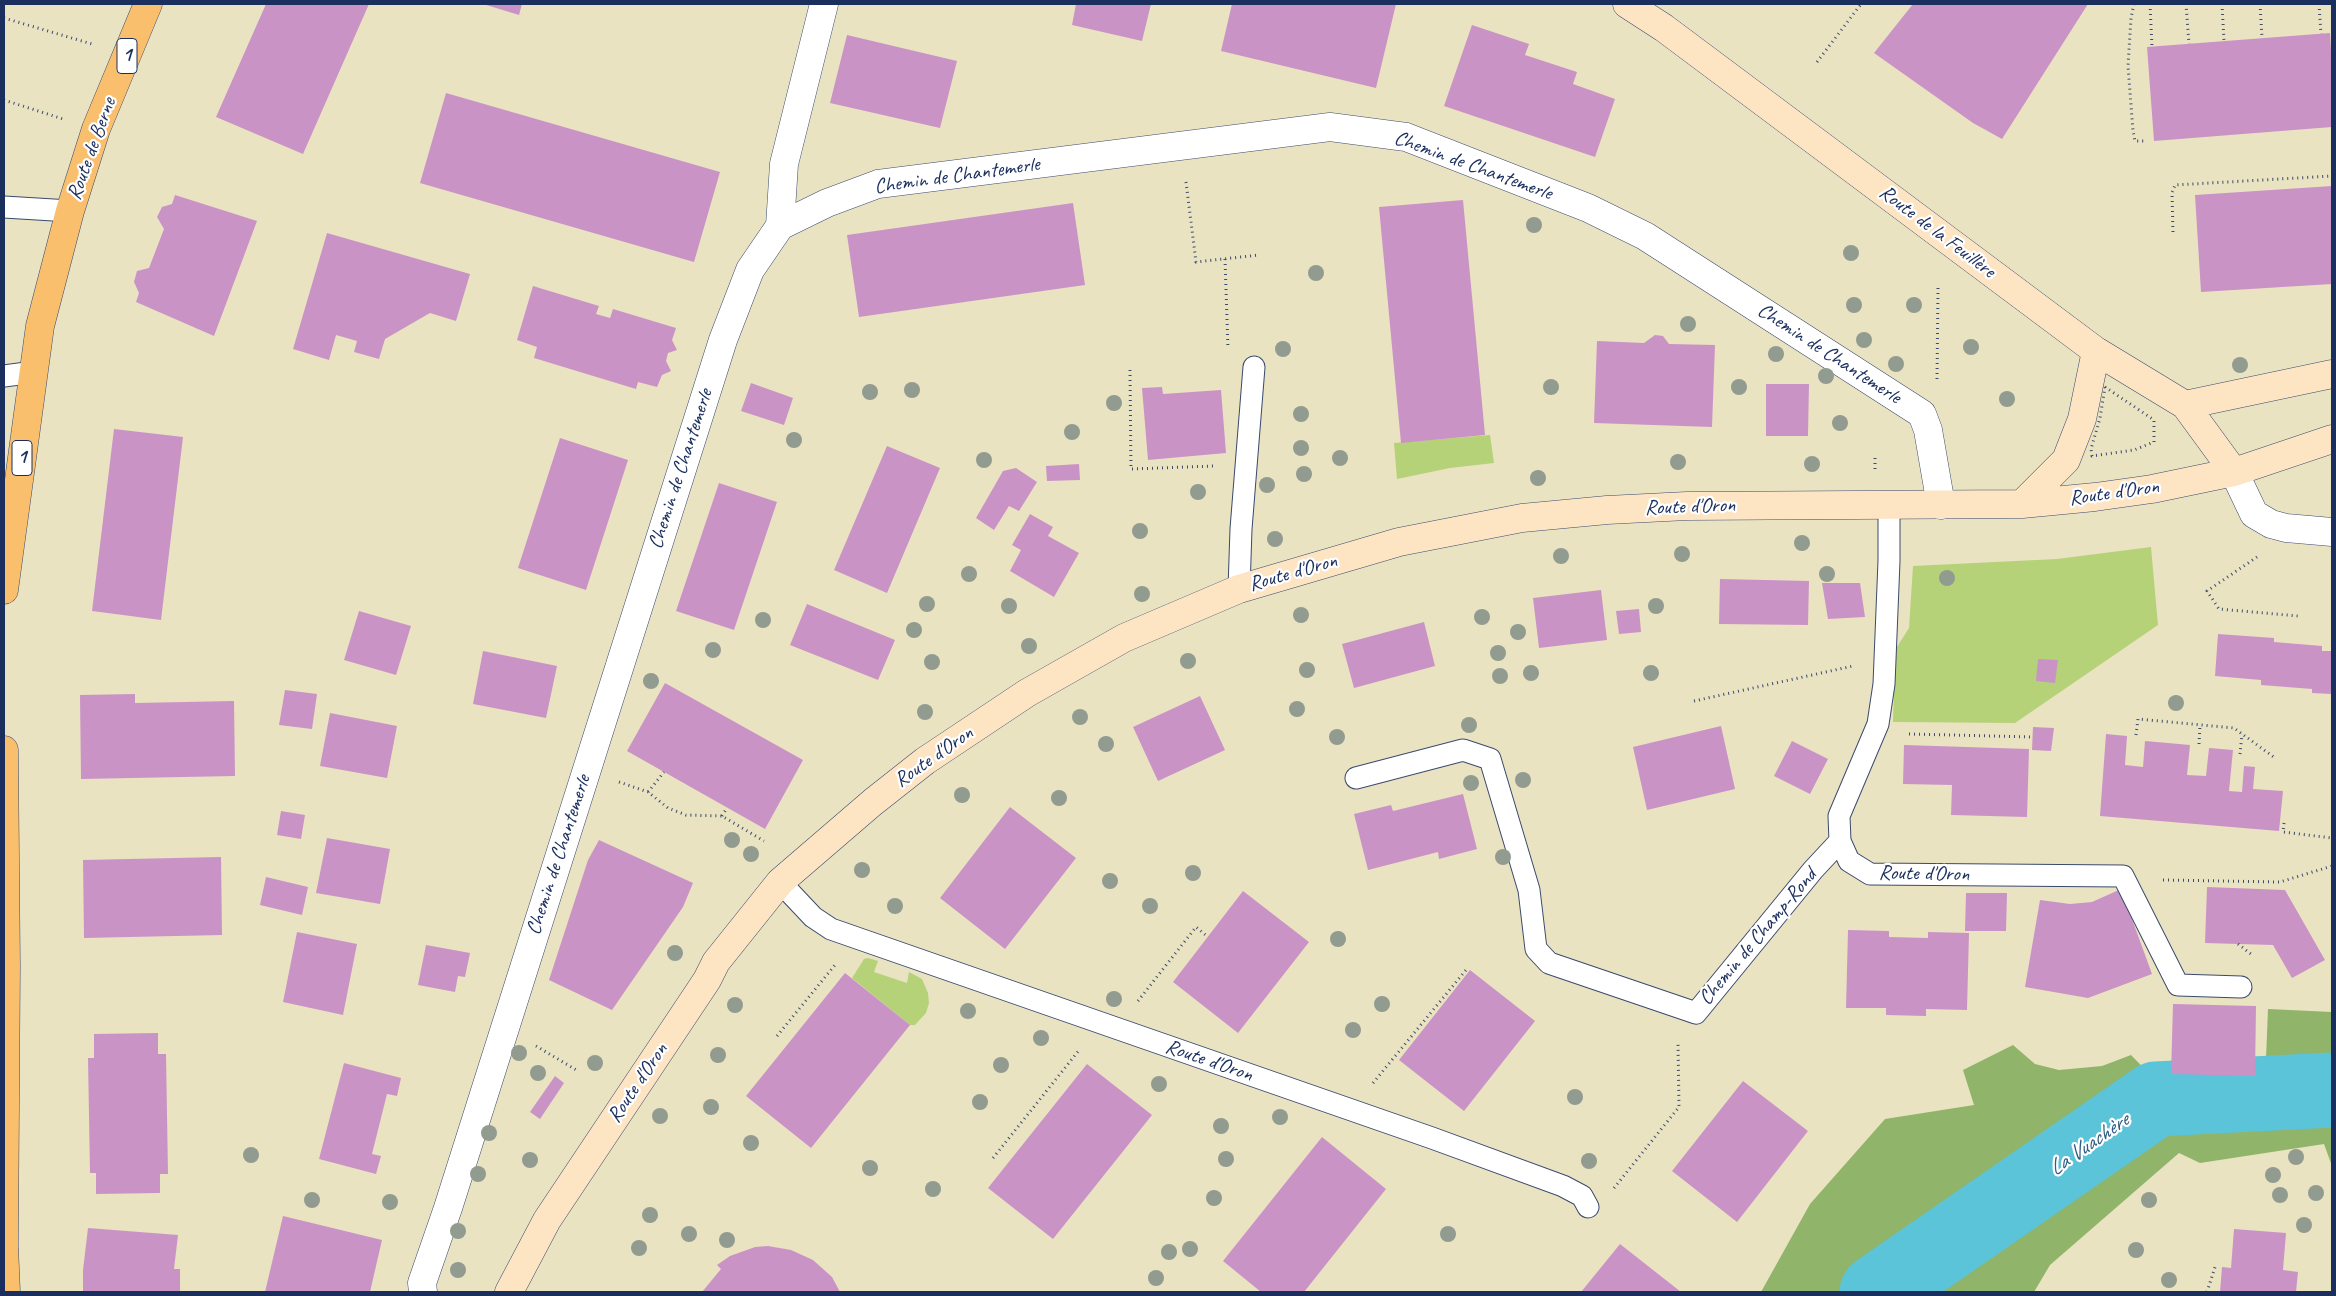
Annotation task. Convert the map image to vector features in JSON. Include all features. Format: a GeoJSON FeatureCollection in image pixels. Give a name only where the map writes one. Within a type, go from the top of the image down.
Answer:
{"type":"FeatureCollection","features":[{"type":"Feature","properties":{"kind":"main road","name":"Route de Berne"},"geometry":{"type":"LineString","coordinates":[[4,590],[40,326],[70,211],[96,129],[148,4]]}},
{"type":"Feature","properties":{"kind":"main road"},"geometry":{"type":"LineString","coordinates":[[4,750],[4,1236],[6,1292]]}},
{"type":"Feature","properties":{"kind":"street"},"geometry":{"type":"LineString","coordinates":[[780,226],[784,164],[824,4]]}},
{"type":"Feature","properties":{"kind":"street","name":"Route de la Feuillère"},"geometry":{"type":"LineString","coordinates":[[1627,4],[1664,28],[2096,351],[2185,406],[2234,472]]}},
{"type":"Feature","properties":{"kind":"street","name":"Chemin de Chantemerle"},"geometry":{"type":"LineString","coordinates":[[422,1292],[422,1283],[448,1208],[723,340],[750,270],[780,226],[827,203],[878,184],[1330,127],[1406,137],[1588,208],[1645,236],[1922,414],[1928,430],[1941,504]]}},
{"type":"Feature","properties":{"kind":"street"},"geometry":{"type":"LineString","coordinates":[[2022,504],[2066,460],[2082,419],[2096,351]]}},
{"type":"Feature","properties":{"kind":"street"},"geometry":{"type":"LineString","coordinates":[[2185,406],[2332,374]]}},
{"type":"Feature","properties":{"kind":"street","name":"Route d'Oron"},"geometry":{"type":"LineString","coordinates":[[509,1292],[547,1220],[707,980],[716,962],[780,882],[873,802],[925,761],[1027,693],[1124,638],[1239,589],[1399,542],[1522,518],[1608,510],[1687,506],[2022,504],[2124,493],[2234,472],[2332,439]]}},
{"type":"Feature","properties":{"kind":"street"},"geometry":{"type":"LineString","coordinates":[[2234,472],[2254,514],[2271,524],[2286,528],[2332,532]]}},
{"type":"Feature","properties":{"kind":"lane","name":"Route de Berne"},"geometry":{"type":"LineString","coordinates":[[4,207],[70,211]]}},
{"type":"Feature","properties":{"kind":"lane"},"geometry":{"type":"LineString","coordinates":[[1239,589],[1254,366]]}},
{"type":"Feature","properties":{"kind":"lane"},"geometry":{"type":"LineString","coordinates":[[4,376],[34,372]]}},
{"type":"Feature","properties":{"kind":"lane","name":"Route d'Oron"},"geometry":{"type":"LineString","coordinates":[[1889,504],[1885,659],[1878,724],[1839,816],[1840,842],[1849,861],[1870,874],[2123,876],[2178,985],[2241,987]]}},
{"type":"Feature","properties":{"kind":"lane","name":"Chemin de Champ-Rond"},"geometry":{"type":"LineString","coordinates":[[1356,778],[1463,750],[1490,760],[1529,890],[1536,949],[1549,963],[1678,1008],[1696,1012],[1813,870],[1840,842]]}},
{"type":"Feature","properties":{"kind":"lane","name":"Route d'Oron"},"geometry":{"type":"LineString","coordinates":[[780,882],[813,917],[831,929],[1563,1186],[1582,1196],[1588,1207]]}},
{"type":"Feature","properties":{"kind":"path"},"geometry":{"type":"LineString","coordinates":[[1817,62],[1861,4]]}},
{"type":"Feature","properties":{"kind":"path"},"geometry":{"type":"LineString","coordinates":[[2134,4],[2130,18],[2128,66],[2132,122],[2135,141],[2144,141]]}},
{"type":"Feature","properties":{"kind":"path"},"geometry":{"type":"LineString","coordinates":[[2150,4],[2152,47]]}},
{"type":"Feature","properties":{"kind":"path"},"geometry":{"type":"LineString","coordinates":[[2186,4],[2189,44]]}},
{"type":"Feature","properties":{"kind":"path"},"geometry":{"type":"LineString","coordinates":[[2222,4],[2224,41]]}},
{"type":"Feature","properties":{"kind":"path"},"geometry":{"type":"LineString","coordinates":[[2260,4],[2262,38]]}},
{"type":"Feature","properties":{"kind":"path"},"geometry":{"type":"LineString","coordinates":[[2319,4],[2321,34]]}},
{"type":"Feature","properties":{"kind":"path"},"geometry":{"type":"LineString","coordinates":[[4,18],[128,55]]}},
{"type":"Feature","properties":{"kind":"path"},"geometry":{"type":"LineString","coordinates":[[4,100],[96,129]]}},
{"type":"Feature","properties":{"kind":"path"},"geometry":{"type":"LineString","coordinates":[[1185,176],[1196,262],[1259,255]]}},
{"type":"Feature","properties":{"kind":"path"},"geometry":{"type":"LineString","coordinates":[[2173,232],[2172,193],[2175,186],[2332,176]]}},
{"type":"Feature","properties":{"kind":"path"},"geometry":{"type":"LineString","coordinates":[[1226,259],[1228,358]]}},
{"type":"Feature","properties":{"kind":"path"},"geometry":{"type":"LineString","coordinates":[[1922,414],[1936,408],[1938,288]]}},
{"type":"Feature","properties":{"kind":"path"},"geometry":{"type":"LineString","coordinates":[[1130,370],[1131,469],[1246,465]]}},
{"type":"Feature","properties":{"kind":"path"},"geometry":{"type":"LineString","coordinates":[[2263,553],[2206,591],[2220,608],[2298,616]]}},
{"type":"Feature","properties":{"kind":"path"},"geometry":{"type":"LineString","coordinates":[[1694,701],[1885,659]]}},
{"type":"Feature","properties":{"kind":"path"},"geometry":{"type":"LineString","coordinates":[[2136,735],[2138,719],[2234,728],[2275,758]]}},
{"type":"Feature","properties":{"kind":"path"},"geometry":{"type":"LineString","coordinates":[[2199,744],[2200,725]]}},
{"type":"Feature","properties":{"kind":"path"},"geometry":{"type":"LineString","coordinates":[[1874,734],[2033,737]]}},
{"type":"Feature","properties":{"kind":"path"},"geometry":{"type":"LineString","coordinates":[[2240,754],[2242,734]]}},
{"type":"Feature","properties":{"kind":"path"},"geometry":{"type":"LineString","coordinates":[[648,792],[664,772]]}},
{"type":"Feature","properties":{"kind":"path"},"geometry":{"type":"LineString","coordinates":[[616,781],[648,792],[668,808],[686,815],[722,816],[764,841]]}},
{"type":"Feature","properties":{"kind":"path"},"geometry":{"type":"LineString","coordinates":[[722,816],[727,808]]}},
{"type":"Feature","properties":{"kind":"path"},"geometry":{"type":"LineString","coordinates":[[2284,822],[2283,832],[2332,838]]}},
{"type":"Feature","properties":{"kind":"path"},"geometry":{"type":"LineString","coordinates":[[2131,891],[2149,880],[2280,882],[2332,866]]}},
{"type":"Feature","properties":{"kind":"path"},"geometry":{"type":"LineString","coordinates":[[993,1158],[1196,927],[1208,936]]}},
{"type":"Feature","properties":{"kind":"path"},"geometry":{"type":"LineString","coordinates":[[777,1036],[836,963]]}},
{"type":"Feature","properties":{"kind":"path"},"geometry":{"type":"LineString","coordinates":[[1362,1114],[1371,1085],[1466,970]]}},
{"type":"Feature","properties":{"kind":"path"},"geometry":{"type":"LineString","coordinates":[[1588,1207],[1612,1191],[1679,1107],[1678,1008]]}},
{"type":"Feature","properties":{"kind":"path"},"geometry":{"type":"LineString","coordinates":[[531,1043],[578,1071]]}},
{"type":"Feature","properties":{"kind":"path"},"geometry":{"type":"LineString","coordinates":[[2207,1292],[2216,1264]]}},
{"type":"Feature","properties":{"kind":"green space"},"geometry":{"type":"Polygon","coordinates":[[[1490,435],[1494,463],[1450,468],[1397,479],[1394,443],[1490,435]]]}},
{"type":"Feature","properties":{"kind":"green space"},"geometry":{"type":"Polygon","coordinates":[[[2151,547],[2158,625],[2015,723],[1893,722],[1895,650],[1909,628],[1913,566],[2057,559],[2151,547]]]}},
{"type":"Feature","properties":{"kind":"green space"},"geometry":{"type":"Polygon","coordinates":[[[868,958],[878,961],[874,972],[907,983],[909,972],[922,979],[928,993],[929,1003],[926,1013],[915,1025],[910,1025],[852,978],[864,959],[868,958]]]}},
{"type":"Feature","properties":{"kind":"green space"},"geometry":{"type":"Polygon","coordinates":[[[2268,1009],[2332,1012],[2332,1166],[2324,1144],[2200,1163],[2179,1153],[2050,1265],[2034,1292],[1761,1292],[1810,1204],[1885,1119],[1974,1105],[1963,1070],[2013,1045],[2035,1064],[2059,1070],[2102,1066],[2131,1055],[2163,1088],[2265,1084],[2268,1009]]]}},
{"type":"Feature","properties":{"kind":"building"},"geometry":{"type":"Polygon","coordinates":[[[266,4],[369,4],[303,154],[216,117],[266,4]]]}},
{"type":"Feature","properties":{"kind":"building"},"geometry":{"type":"Polygon","coordinates":[[[483,4],[522,4],[519,15],[483,4]]]}},
{"type":"Feature","properties":{"kind":"building"},"geometry":{"type":"Polygon","coordinates":[[[1076,4],[1151,4],[1142,41],[1072,25],[1076,4]]]}},
{"type":"Feature","properties":{"kind":"building"},"geometry":{"type":"Polygon","coordinates":[[[1232,4],[1396,4],[1376,88],[1221,51],[1232,4]]]}},
{"type":"Feature","properties":{"kind":"building"},"geometry":{"type":"Polygon","coordinates":[[[1913,4],[2088,4],[2002,139],[1973,123],[1874,53],[1913,4]]]}},
{"type":"Feature","properties":{"kind":"building"},"geometry":{"type":"Polygon","coordinates":[[[1472,25],[1529,44],[1525,55],[1577,72],[1573,84],[1615,99],[1595,157],[1444,106],[1472,25]]]}},
{"type":"Feature","properties":{"kind":"building"},"geometry":{"type":"Polygon","coordinates":[[[2330,33],[2332,127],[2154,141],[2147,47],[2330,33]]]}},
{"type":"Feature","properties":{"kind":"building"},"geometry":{"type":"Polygon","coordinates":[[[847,35],[957,61],[940,128],[830,103],[847,35]]]}},
{"type":"Feature","properties":{"kind":"building"},"geometry":{"type":"Polygon","coordinates":[[[446,93],[720,172],[694,262],[420,183],[446,93]]]}},
{"type":"Feature","properties":{"kind":"building"},"geometry":{"type":"Polygon","coordinates":[[[2332,186],[2332,284],[2201,292],[2195,195],[2332,186]]]}},
{"type":"Feature","properties":{"kind":"building"},"geometry":{"type":"Polygon","coordinates":[[[175,195],[257,221],[214,336],[136,302],[139,293],[134,282],[137,271],[149,268],[164,229],[157,217],[162,207],[172,204],[175,195]]]}},
{"type":"Feature","properties":{"kind":"building"},"geometry":{"type":"Polygon","coordinates":[[[1463,200],[1485,435],[1401,443],[1379,207],[1463,200]]]}},
{"type":"Feature","properties":{"kind":"building"},"geometry":{"type":"Polygon","coordinates":[[[1073,203],[1085,285],[859,317],[847,235],[1073,203]]]}},
{"type":"Feature","properties":{"kind":"building"},"geometry":{"type":"Polygon","coordinates":[[[327,233],[470,274],[456,321],[430,313],[385,339],[379,359],[354,352],[357,341],[336,335],[329,360],[293,349],[327,233]]]}},
{"type":"Feature","properties":{"kind":"building"},"geometry":{"type":"Polygon","coordinates":[[[533,286],[599,306],[596,314],[610,318],[613,309],[676,328],[672,340],[677,350],[668,353],[666,361],[671,371],[662,375],[657,387],[638,382],[636,389],[534,358],[537,347],[517,340],[533,286]]]}},
{"type":"Feature","properties":{"kind":"building"},"geometry":{"type":"Polygon","coordinates":[[[1655,335],[1663,336],[1669,344],[1715,345],[1712,427],[1594,423],[1597,341],[1644,343],[1655,335]]]}},
{"type":"Feature","properties":{"kind":"building"},"geometry":{"type":"Polygon","coordinates":[[[751,383],[793,398],[784,425],[741,411],[751,383]]]}},
{"type":"Feature","properties":{"kind":"building"},"geometry":{"type":"Polygon","coordinates":[[[1766,384],[1809,384],[1808,436],[1766,436],[1766,384]]]}},
{"type":"Feature","properties":{"kind":"building"},"geometry":{"type":"Polygon","coordinates":[[[1162,387],[1163,394],[1221,390],[1226,453],[1148,460],[1142,388],[1162,387]]]}},
{"type":"Feature","properties":{"kind":"building"},"geometry":{"type":"Polygon","coordinates":[[[114,429],[183,437],[161,620],[92,611],[114,429]]]}},
{"type":"Feature","properties":{"kind":"building"},"geometry":{"type":"Polygon","coordinates":[[[560,438],[628,460],[586,590],[518,568],[560,438]]]}},
{"type":"Feature","properties":{"kind":"building"},"geometry":{"type":"Polygon","coordinates":[[[887,446],[940,468],[887,593],[834,570],[887,446]]]}},
{"type":"Feature","properties":{"kind":"building"},"geometry":{"type":"Polygon","coordinates":[[[1079,464],[1080,480],[1047,481],[1046,466],[1079,464]]]}},
{"type":"Feature","properties":{"kind":"building"},"geometry":{"type":"Polygon","coordinates":[[[1016,468],[1037,482],[1019,511],[1009,506],[994,530],[976,518],[1003,471],[1016,468]]]}},
{"type":"Feature","properties":{"kind":"building"},"geometry":{"type":"Polygon","coordinates":[[[719,483],[777,502],[734,630],[676,611],[719,483]]]}},
{"type":"Feature","properties":{"kind":"building"},"geometry":{"type":"Polygon","coordinates":[[[1030,514],[1053,527],[1048,536],[1079,553],[1054,597],[1010,571],[1021,550],[1012,545],[1030,514]]]}},
{"type":"Feature","properties":{"kind":"building"},"geometry":{"type":"Polygon","coordinates":[[[1720,579],[1809,581],[1808,625],[1719,624],[1720,579]]]}},
{"type":"Feature","properties":{"kind":"building"},"geometry":{"type":"Polygon","coordinates":[[[1822,583],[1860,583],[1865,617],[1828,619],[1822,583]]]}},
{"type":"Feature","properties":{"kind":"building"},"geometry":{"type":"Polygon","coordinates":[[[1601,590],[1607,640],[1539,648],[1533,598],[1601,590]]]}},
{"type":"Feature","properties":{"kind":"building"},"geometry":{"type":"Polygon","coordinates":[[[807,604],[895,640],[878,680],[790,645],[807,604]]]}},
{"type":"Feature","properties":{"kind":"building"},"geometry":{"type":"Polygon","coordinates":[[[1639,609],[1641,632],[1619,634],[1616,611],[1639,609]]]}},
{"type":"Feature","properties":{"kind":"building"},"geometry":{"type":"Polygon","coordinates":[[[359,611],[411,626],[396,675],[344,660],[359,611]]]}},
{"type":"Feature","properties":{"kind":"building"},"geometry":{"type":"Polygon","coordinates":[[[1424,622],[1435,666],[1354,688],[1342,644],[1424,622]]]}},
{"type":"Feature","properties":{"kind":"building"},"geometry":{"type":"Polygon","coordinates":[[[2218,634],[2274,638],[2274,642],[2322,646],[2322,651],[2332,651],[2332,694],[2312,693],[2312,689],[2261,685],[2261,680],[2215,676],[2218,634]]]}},
{"type":"Feature","properties":{"kind":"building"},"geometry":{"type":"Polygon","coordinates":[[[483,651],[557,666],[546,718],[473,704],[483,651]]]}},
{"type":"Feature","properties":{"kind":"building"},"geometry":{"type":"Polygon","coordinates":[[[2038,659],[2058,660],[2055,683],[2036,681],[2038,659]]]}},
{"type":"Feature","properties":{"kind":"building"},"geometry":{"type":"Polygon","coordinates":[[[665,683],[803,760],[765,829],[627,751],[665,683]]]}},
{"type":"Feature","properties":{"kind":"building"},"geometry":{"type":"Polygon","coordinates":[[[285,690],[317,694],[312,729],[279,725],[285,690]]]}},
{"type":"Feature","properties":{"kind":"building"},"geometry":{"type":"Polygon","coordinates":[[[135,694],[135,703],[234,701],[235,776],[81,779],[80,695],[135,694]]]}},
{"type":"Feature","properties":{"kind":"building"},"geometry":{"type":"Polygon","coordinates":[[[1200,696],[1225,750],[1158,781],[1133,727],[1200,696]]]}},
{"type":"Feature","properties":{"kind":"building"},"geometry":{"type":"Polygon","coordinates":[[[330,713],[397,726],[387,778],[320,766],[330,713]]]}},
{"type":"Feature","properties":{"kind":"building"},"geometry":{"type":"Polygon","coordinates":[[[1721,726],[1735,789],[1647,810],[1633,747],[1721,726]]]}},
{"type":"Feature","properties":{"kind":"building"},"geometry":{"type":"Polygon","coordinates":[[[2033,727],[2054,728],[2051,751],[2032,750],[2033,727]]]}},
{"type":"Feature","properties":{"kind":"building"},"geometry":{"type":"Polygon","coordinates":[[[2106,734],[2127,736],[2125,765],[2143,767],[2145,741],[2190,745],[2187,775],[2206,776],[2209,748],[2233,750],[2229,791],[2242,792],[2244,766],[2255,767],[2253,789],[2283,791],[2279,831],[2100,816],[2106,734]]]}},
{"type":"Feature","properties":{"kind":"building"},"geometry":{"type":"Polygon","coordinates":[[[1792,741],[1828,759],[1810,794],[1774,776],[1792,741]]]}},
{"type":"Feature","properties":{"kind":"building"},"geometry":{"type":"Polygon","coordinates":[[[1904,745],[2029,749],[2027,817],[1951,815],[1952,785],[1903,784],[1904,745]]]}},
{"type":"Feature","properties":{"kind":"building"},"geometry":{"type":"Polygon","coordinates":[[[1463,794],[1477,849],[1439,859],[1438,852],[1368,870],[1354,814],[1391,805],[1393,811],[1463,794]]]}},
{"type":"Feature","properties":{"kind":"building"},"geometry":{"type":"Polygon","coordinates":[[[1010,807],[1076,858],[1005,949],[940,898],[1010,807]]]}},
{"type":"Feature","properties":{"kind":"building"},"geometry":{"type":"Polygon","coordinates":[[[281,811],[305,815],[301,839],[277,835],[281,811]]]}},
{"type":"Feature","properties":{"kind":"building"},"geometry":{"type":"Polygon","coordinates":[[[327,838],[390,849],[380,904],[316,893],[327,838]]]}},
{"type":"Feature","properties":{"kind":"building"},"geometry":{"type":"Polygon","coordinates":[[[599,840],[693,883],[683,907],[612,1010],[549,980],[588,860],[599,840]]]}},
{"type":"Feature","properties":{"kind":"building"},"geometry":{"type":"Polygon","coordinates":[[[221,857],[222,935],[84,938],[83,860],[221,857]]]}},
{"type":"Feature","properties":{"kind":"building"},"geometry":{"type":"Polygon","coordinates":[[[266,877],[308,887],[302,915],[260,905],[266,877]]]}},
{"type":"Feature","properties":{"kind":"building"},"geometry":{"type":"Polygon","coordinates":[[[2207,887],[2285,890],[2325,960],[2292,978],[2273,945],[2205,943],[2207,887]]]}},
{"type":"Feature","properties":{"kind":"building"},"geometry":{"type":"Polygon","coordinates":[[[2121,889],[2152,974],[2088,998],[2025,987],[2040,900],[2070,904],[2092,902],[2121,889]]]}},
{"type":"Feature","properties":{"kind":"building"},"geometry":{"type":"Polygon","coordinates":[[[1243,891],[1309,942],[1238,1033],[1173,982],[1243,891]]]}},
{"type":"Feature","properties":{"kind":"building"},"geometry":{"type":"Polygon","coordinates":[[[1966,893],[2007,893],[2006,931],[1965,931],[1966,893]]]}},
{"type":"Feature","properties":{"kind":"building"},"geometry":{"type":"Polygon","coordinates":[[[1848,930],[1889,931],[1889,937],[1928,938],[1928,932],[1969,933],[1967,1010],[1926,1009],[1926,1016],[1886,1015],[1886,1008],[1846,1008],[1848,930]]]}},
{"type":"Feature","properties":{"kind":"building"},"geometry":{"type":"Polygon","coordinates":[[[297,932],[357,944],[343,1015],[283,1002],[297,932]]]}},
{"type":"Feature","properties":{"kind":"building"},"geometry":{"type":"Polygon","coordinates":[[[426,945],[470,953],[465,977],[458,976],[455,992],[418,985],[426,945]]]}},
{"type":"Feature","properties":{"kind":"building"},"geometry":{"type":"Polygon","coordinates":[[[1470,970],[1535,1021],[1464,1111],[1399,1060],[1470,970]]]}},
{"type":"Feature","properties":{"kind":"building"},"geometry":{"type":"Polygon","coordinates":[[[845,973],[910,1025],[811,1148],[746,1096],[845,973]]]}},
{"type":"Feature","properties":{"kind":"building"},"geometry":{"type":"Polygon","coordinates":[[[2173,1004],[2256,1006],[2255,1076],[2171,1074],[2173,1004]]]}},
{"type":"Feature","properties":{"kind":"building"},"geometry":{"type":"Polygon","coordinates":[[[158,1033],[158,1054],[166,1054],[168,1174],[160,1174],[160,1193],[96,1194],[96,1173],[90,1173],[88,1058],[94,1058],[94,1034],[158,1033]]]}},
{"type":"Feature","properties":{"kind":"building"},"geometry":{"type":"Polygon","coordinates":[[[344,1063],[401,1078],[397,1096],[387,1094],[372,1154],[381,1156],[376,1174],[319,1159],[344,1063]]]}},
{"type":"Feature","properties":{"kind":"building"},"geometry":{"type":"Polygon","coordinates":[[[1087,1064],[1152,1115],[1053,1239],[988,1188],[1087,1064]]]}},
{"type":"Feature","properties":{"kind":"building"},"geometry":{"type":"Polygon","coordinates":[[[555,1076],[564,1083],[540,1119],[530,1112],[555,1076]]]}},
{"type":"Feature","properties":{"kind":"building"},"geometry":{"type":"Polygon","coordinates":[[[1743,1081],[1808,1131],[1737,1222],[1672,1171],[1743,1081]]]}},
{"type":"Feature","properties":{"kind":"building"},"geometry":{"type":"Polygon","coordinates":[[[1322,1137],[1386,1189],[1304,1292],[1261,1292],[1223,1261],[1322,1137]]]}},
{"type":"Feature","properties":{"kind":"building"},"geometry":{"type":"Polygon","coordinates":[[[283,1216],[382,1240],[370,1292],[265,1292],[283,1216]]]}},
{"type":"Feature","properties":{"kind":"building"},"geometry":{"type":"Polygon","coordinates":[[[88,1228],[178,1235],[174,1269],[180,1269],[180,1292],[83,1292],[83,1270],[88,1228]]]}},
{"type":"Feature","properties":{"kind":"building"},"geometry":{"type":"Polygon","coordinates":[[[2234,1229],[2286,1233],[2283,1270],[2298,1272],[2296,1292],[2220,1292],[2222,1267],[2231,1268],[2234,1229]]]}},
{"type":"Feature","properties":{"kind":"building"},"geometry":{"type":"Polygon","coordinates":[[[1620,1244],[1681,1292],[1581,1292],[1620,1244]]]}},
{"type":"Feature","properties":{"kind":"building"},"geometry":{"type":"Polygon","coordinates":[[[768,1246],[791,1250],[813,1260],[832,1277],[840,1292],[702,1292],[721,1269],[717,1265],[730,1256],[755,1247],[768,1246]]]}},
{"type":"Feature","properties":{"kind":"waterway","name":"La Vuachère"},"geometry":{"type":"LineString","coordinates":[[1877,1292],[2156,1099],[2332,1090]]}}]}
